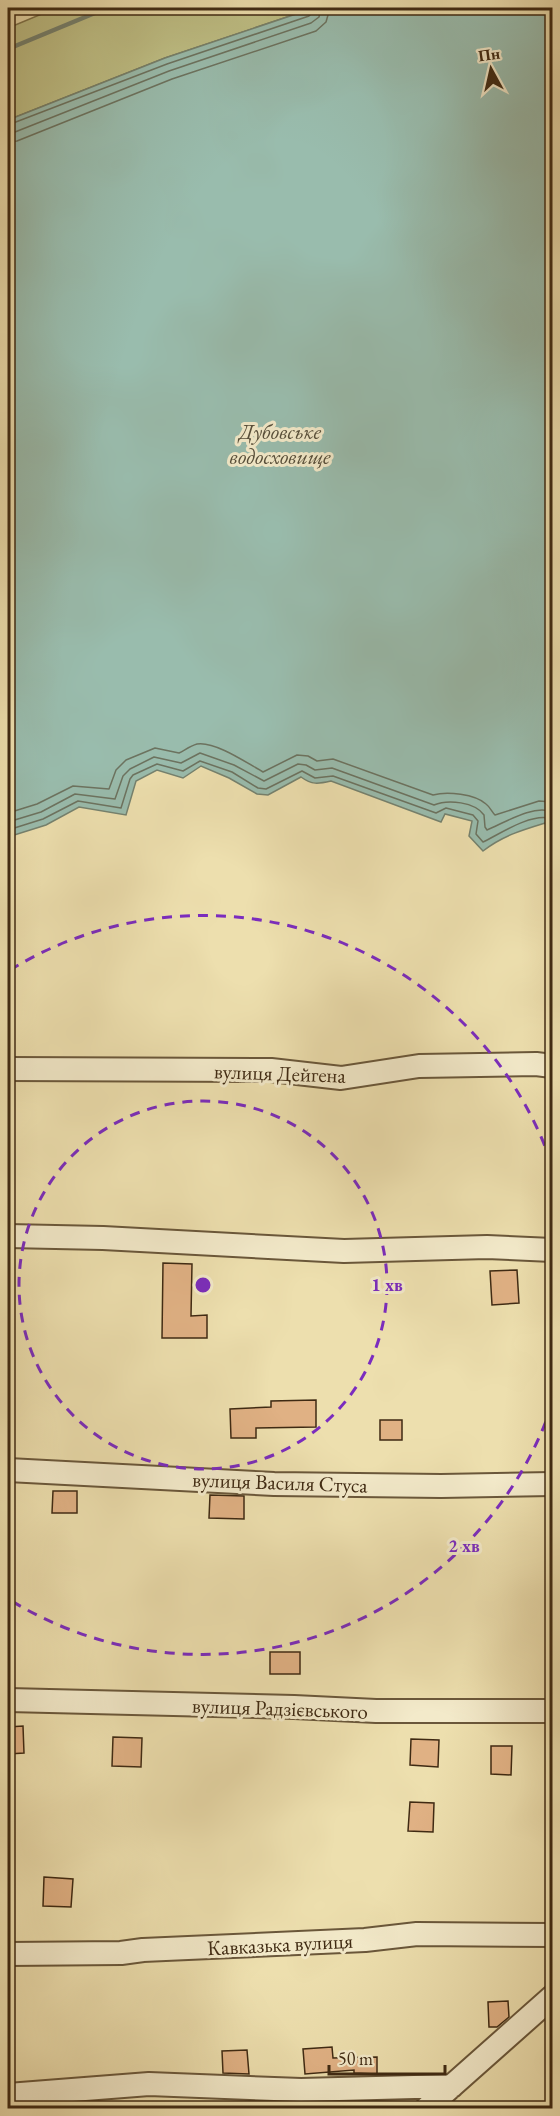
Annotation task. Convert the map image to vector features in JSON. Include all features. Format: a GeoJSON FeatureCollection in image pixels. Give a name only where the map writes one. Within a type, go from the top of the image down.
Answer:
{"type":"FeatureCollection","features":[{"type":"Feature","properties":{"kind":"street","name":"вулиця Дейгена"},"geometry":{"type":"LineString","coordinates":[[8,1069],[271,1070],[341,1078],[419,1066],[536,1064],[552,1066]]}},
{"type":"Feature","properties":{"kind":"street"},"geometry":{"type":"LineString","coordinates":[[8,1236],[104,1238],[344,1251],[487,1247],[552,1250]]}},
{"type":"Feature","properties":{"kind":"street","name":"вулиця Василя Стуса"},"geometry":{"type":"LineString","coordinates":[[8,1470],[274,1484],[441,1486],[552,1484]]}},
{"type":"Feature","properties":{"kind":"street","name":"вулиця Радзієвського"},"geometry":{"type":"LineString","coordinates":[[8,1701],[376,1711],[552,1711]]}},
{"type":"Feature","properties":{"kind":"street","name":"Кавказька вулиця"},"geometry":{"type":"LineString","coordinates":[[8,1954],[121,1953],[143,1950],[365,1940],[417,1934],[552,1935]]}},
{"type":"Feature","properties":{"kind":"street"},"geometry":{"type":"LineString","coordinates":[[427,2109],[552,1997]]}},
{"type":"Feature","properties":{"kind":"street"},"geometry":{"type":"LineString","coordinates":[[8,2095],[149,2084],[301,2090],[452,2086]]}},
{"type":"Feature","properties":{"kind":"green space"},"geometry":{"type":"Polygon","coordinates":[[[56,8],[314,8],[165,58],[8,120],[8,28],[56,8]]]}},
{"type":"Feature","properties":{"kind":"water","name":"Дубовське водосховище"},"geometry":{"type":"Polygon","coordinates":[[[314,8],[552,8],[552,830],[549,832],[545,823],[505,837],[483,851],[469,836],[472,821],[445,814],[441,822],[331,781],[315,783],[301,777],[268,795],[257,794],[201,766],[183,778],[157,770],[136,781],[126,815],[79,807],[46,825],[8,837],[8,120],[165,58],[314,8]]]}},
{"type":"Feature","properties":{"kind":"building"},"geometry":{"type":"Polygon","coordinates":[[[163,1263],[192,1264],[191,1316],[207,1315],[207,1338],[162,1338],[163,1263]]]}},
{"type":"Feature","properties":{"kind":"building"},"geometry":{"type":"Polygon","coordinates":[[[517,1270],[519,1303],[492,1305],[490,1271],[517,1270]]]}},
{"type":"Feature","properties":{"kind":"building"},"geometry":{"type":"Polygon","coordinates":[[[316,1400],[316,1427],[256,1428],[256,1438],[231,1438],[230,1409],[271,1407],[271,1401],[316,1400]]]}},
{"type":"Feature","properties":{"kind":"building"},"geometry":{"type":"Polygon","coordinates":[[[380,1420],[402,1420],[402,1440],[380,1440],[380,1420]]]}},
{"type":"Feature","properties":{"kind":"building"},"geometry":{"type":"Polygon","coordinates":[[[53,1491],[77,1491],[77,1513],[52,1513],[53,1491]]]}},
{"type":"Feature","properties":{"kind":"building"},"geometry":{"type":"Polygon","coordinates":[[[210,1495],[244,1496],[244,1519],[209,1518],[210,1495]]]}},
{"type":"Feature","properties":{"kind":"building"},"geometry":{"type":"Polygon","coordinates":[[[270,1652],[300,1652],[300,1674],[270,1674],[270,1652]]]}},
{"type":"Feature","properties":{"kind":"building"},"geometry":{"type":"Polygon","coordinates":[[[23,1726],[24,1753],[8,1754],[8,1727],[23,1726]]]}},
{"type":"Feature","properties":{"kind":"building"},"geometry":{"type":"Polygon","coordinates":[[[113,1737],[142,1738],[141,1767],[112,1766],[113,1737]]]}},
{"type":"Feature","properties":{"kind":"building"},"geometry":{"type":"Polygon","coordinates":[[[411,1739],[439,1740],[438,1767],[410,1765],[411,1739]]]}},
{"type":"Feature","properties":{"kind":"building"},"geometry":{"type":"Polygon","coordinates":[[[491,1746],[512,1746],[511,1775],[491,1774],[491,1746]]]}},
{"type":"Feature","properties":{"kind":"building"},"geometry":{"type":"Polygon","coordinates":[[[410,1802],[434,1803],[433,1832],[408,1831],[410,1802]]]}},
{"type":"Feature","properties":{"kind":"building"},"geometry":{"type":"Polygon","coordinates":[[[44,1877],[73,1879],[71,1907],[43,1906],[44,1877]]]}},
{"type":"Feature","properties":{"kind":"building"},"geometry":{"type":"Polygon","coordinates":[[[508,2001],[509,2017],[497,2027],[489,2027],[488,2002],[508,2001]]]}},
{"type":"Feature","properties":{"kind":"building"},"geometry":{"type":"Polygon","coordinates":[[[332,2047],[333,2058],[377,2057],[377,2074],[354,2073],[354,2070],[305,2074],[303,2049],[332,2047]]]}},
{"type":"Feature","properties":{"kind":"building"},"geometry":{"type":"Polygon","coordinates":[[[247,2050],[249,2074],[223,2073],[222,2051],[247,2050]]]}},
{"type":"Feature","properties":{"kind":"waterway"},"geometry":{"type":"LineString","coordinates":[[8,49],[107,8]]}}]}
